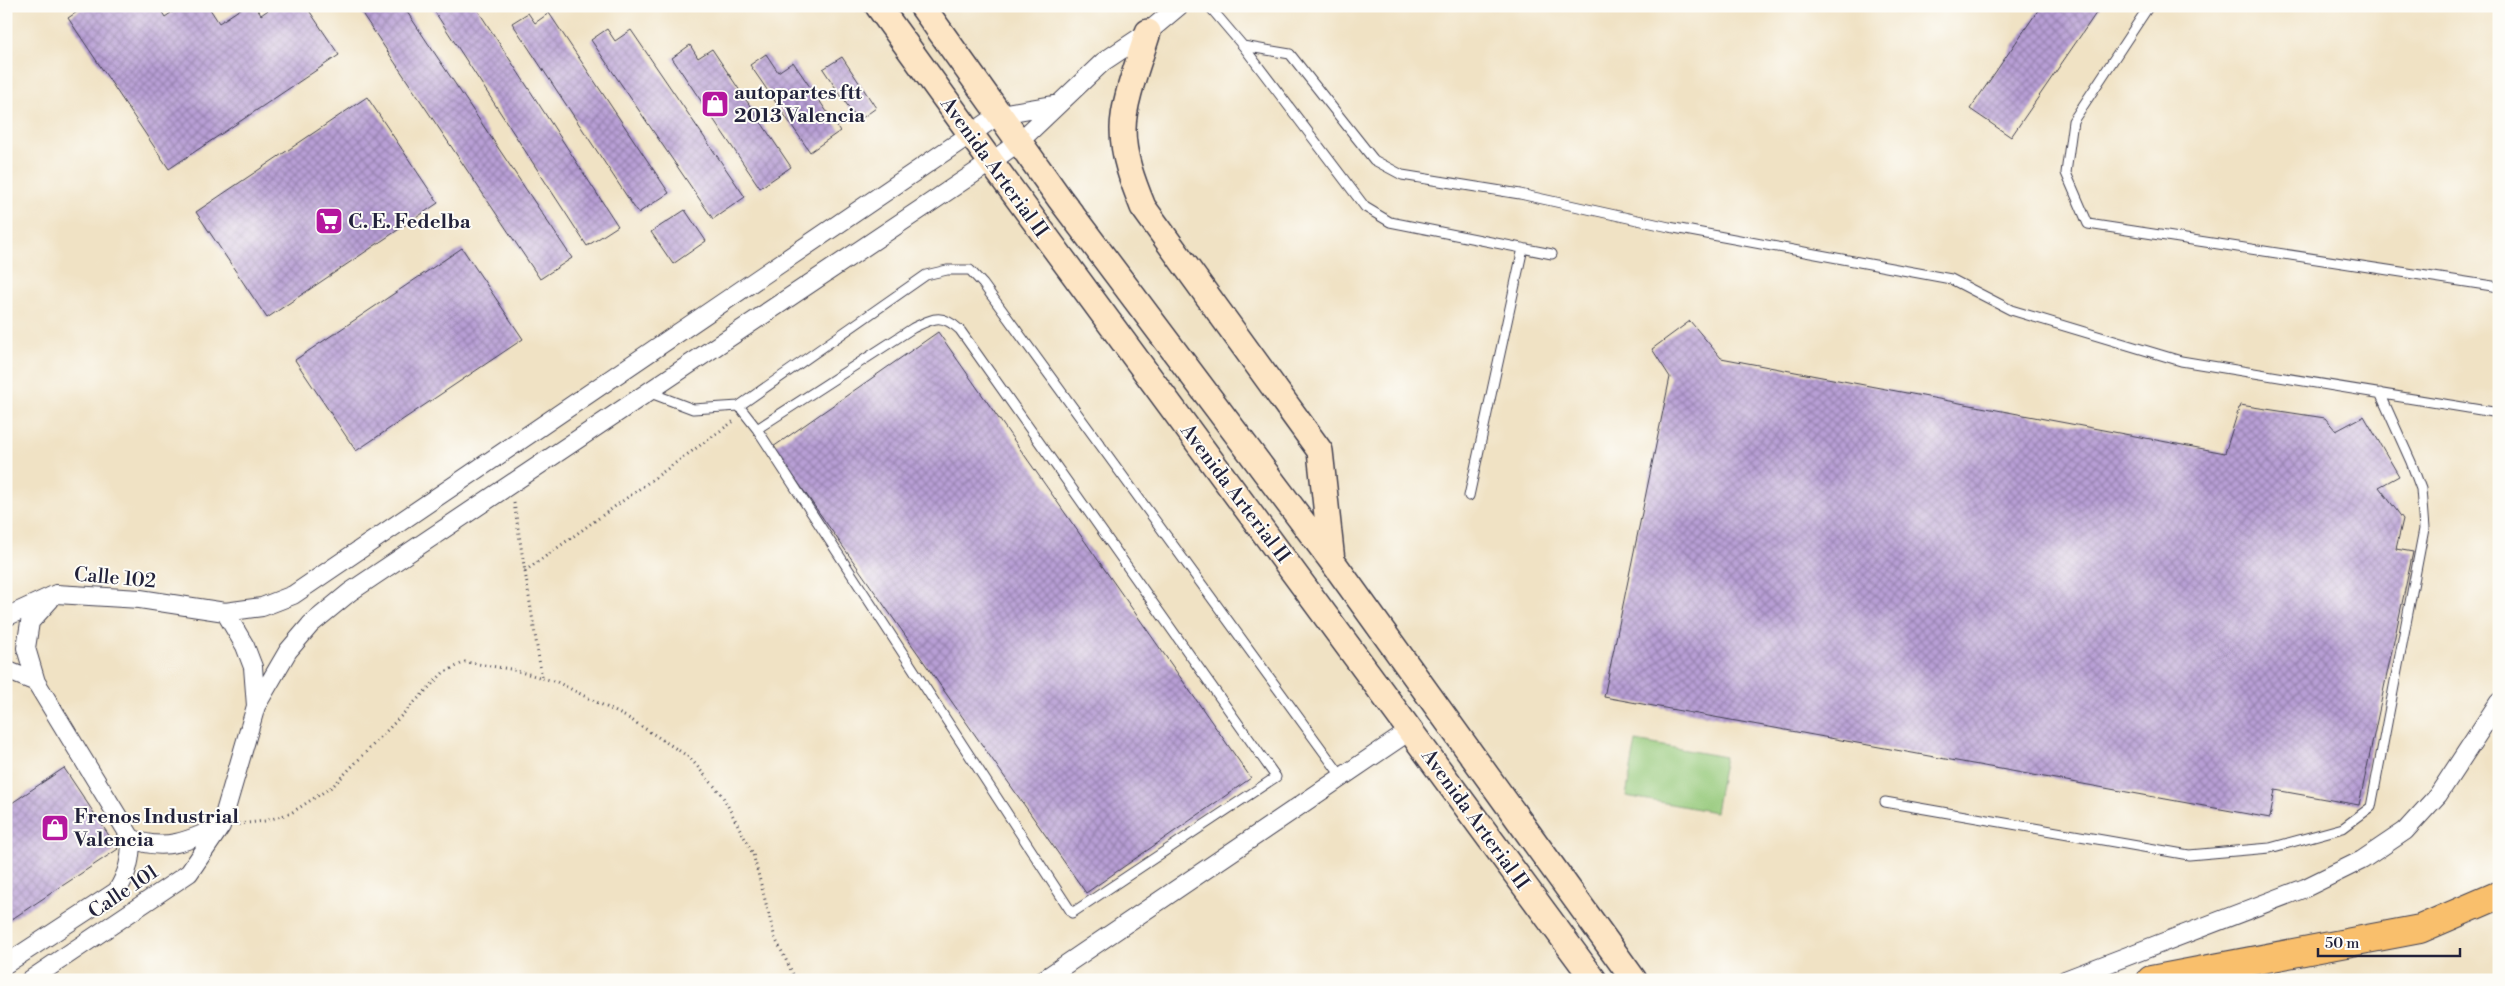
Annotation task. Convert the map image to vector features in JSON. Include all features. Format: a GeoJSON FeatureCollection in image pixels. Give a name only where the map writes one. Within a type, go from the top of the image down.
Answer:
{"type":"FeatureCollection","features":[{"type":"Feature","properties":{"kind":"highway"},"geometry":{"type":"LineString","coordinates":[[2151,980],[2420,929],[2499,895]]}},
{"type":"Feature","properties":{"kind":"street","name":"Avenida Arterial II"},"geometry":{"type":"LineString","coordinates":[[878,6],[1594,980]]}},
{"type":"Feature","properties":{"kind":"street","name":"Avenida Arterial II"},"geometry":{"type":"LineString","coordinates":[[922,6],[1060,199],[1332,561],[1634,980]]}},
{"type":"Feature","properties":{"kind":"street"},"geometry":{"type":"LineString","coordinates":[[256,706],[288,650],[311,624],[350,592],[991,162],[1020,141],[1103,62],[1148,32],[1179,6]]}},
{"type":"Feature","properties":{"kind":"street"},"geometry":{"type":"LineString","coordinates":[[1148,32],[1132,84],[1123,128],[1128,169],[1143,207],[1320,451],[1332,561]]}},
{"type":"Feature","properties":{"kind":"street"},"geometry":{"type":"LineString","coordinates":[[1000,114],[1059,104]]}},
{"type":"Feature","properties":{"kind":"street","name":"Calle 102"},"geometry":{"type":"LineString","coordinates":[[6,617],[56,594],[140,599],[225,612],[262,607],[293,595],[1000,114]]}},
{"type":"Feature","properties":{"kind":"street"},"geometry":{"type":"LineString","coordinates":[[56,594],[30,622],[26,648],[36,682],[131,838],[146,845],[188,841],[221,826]]}},
{"type":"Feature","properties":{"kind":"street"},"geometry":{"type":"LineString","coordinates":[[225,612],[245,646],[253,667],[256,706]]}},
{"type":"Feature","properties":{"kind":"street"},"geometry":{"type":"LineString","coordinates":[[6,670],[36,682]]}},
{"type":"Feature","properties":{"kind":"street"},"geometry":{"type":"LineString","coordinates":[[2065,980],[2305,888],[2362,860],[2405,831],[2438,795],[2499,702]]}},
{"type":"Feature","properties":{"kind":"street","name":"Calle 101"},"geometry":{"type":"LineString","coordinates":[[30,980],[189,873],[221,826],[256,706]]}},
{"type":"Feature","properties":{"kind":"street"},"geometry":{"type":"LineString","coordinates":[[1043,980],[1411,730]]}},
{"type":"Feature","properties":{"kind":"street","name":"Calle 101"},"geometry":{"type":"LineString","coordinates":[[6,964],[117,891],[126,877],[131,858],[131,838]]}},
{"type":"Feature","properties":{"kind":"lane"},"geometry":{"type":"LineString","coordinates":[[1209,6],[1243,46],[1365,207],[1390,222],[1552,254]]}},
{"type":"Feature","properties":{"kind":"lane"},"geometry":{"type":"LineString","coordinates":[[2149,6],[2073,121],[2066,173],[2088,224],[2499,288]]}},
{"type":"Feature","properties":{"kind":"lane"},"geometry":{"type":"LineString","coordinates":[[1243,46],[1290,54],[1374,160],[1402,175],[1520,194],[1669,227],[1951,279],[2011,310],[2181,361],[2499,413]]}},
{"type":"Feature","properties":{"kind":"lane"},"geometry":{"type":"LineString","coordinates":[[1469,496],[1523,248]]}},
{"type":"Feature","properties":{"kind":"lane"},"geometry":{"type":"LineString","coordinates":[[648,392],[693,409],[739,406],[926,275],[947,270],[970,270],[983,284],[1342,777]]}},
{"type":"Feature","properties":{"kind":"lane"},"geometry":{"type":"LineString","coordinates":[[739,406],[757,429],[1072,913],[1276,777],[960,330],[948,320],[934,318],[913,328],[757,429]]}},
{"type":"Feature","properties":{"kind":"lane"},"geometry":{"type":"LineString","coordinates":[[1885,802],[2189,855],[2270,848],[2343,828],[2371,807],[2424,529],[2421,489],[2380,393]]}},
{"type":"Feature","properties":{"kind":"path"},"geometry":{"type":"LineString","coordinates":[[524,571],[745,413]]}},
{"type":"Feature","properties":{"kind":"path"},"geometry":{"type":"LineString","coordinates":[[511,484],[542,678]]}},
{"type":"Feature","properties":{"kind":"path"},"geometry":{"type":"LineString","coordinates":[[221,826],[265,821],[291,813],[333,786],[443,673],[465,662],[510,669],[557,682],[630,719],[689,757],[722,795],[753,854],[775,938],[796,980]]}},
{"type":"Feature","properties":{"kind":"green space"},"geometry":{"type":"Polygon","coordinates":[[[1636,741],[1725,757],[1715,812],[1626,796],[1636,741]]]}},
{"type":"Feature","properties":{"kind":"building"},"geometry":{"type":"Polygon","coordinates":[[[86,6],[110,6],[112,9],[116,6],[158,6],[165,17],[181,6],[208,6],[219,23],[245,6],[255,6],[261,15],[274,6],[306,6],[339,55],[169,169],[68,18],[86,6]]]}},
{"type":"Feature","properties":{"kind":"building"},"geometry":{"type":"Polygon","coordinates":[[[357,6],[403,6],[572,258],[540,279],[357,6]]]}},
{"type":"Feature","properties":{"kind":"building"},"geometry":{"type":"Polygon","coordinates":[[[431,6],[475,6],[618,226],[587,246],[431,6]]]}},
{"type":"Feature","properties":{"kind":"building"},"geometry":{"type":"Polygon","coordinates":[[[2041,6],[2101,6],[2011,137],[1970,109],[2041,6]]]}},
{"type":"Feature","properties":{"kind":"building"},"geometry":{"type":"Polygon","coordinates":[[[528,13],[535,23],[549,13],[669,193],[638,213],[512,23],[528,13]]]}},
{"type":"Feature","properties":{"kind":"building"},"geometry":{"type":"Polygon","coordinates":[[[607,29],[615,41],[631,30],[745,197],[713,219],[591,40],[607,29]]]}},
{"type":"Feature","properties":{"kind":"building"},"geometry":{"type":"Polygon","coordinates":[[[690,45],[698,58],[712,49],[791,167],[760,188],[672,58],[690,45]]]}},
{"type":"Feature","properties":{"kind":"building"},"geometry":{"type":"Polygon","coordinates":[[[766,54],[778,72],[793,62],[840,131],[810,152],[750,65],[766,54]]]}},
{"type":"Feature","properties":{"kind":"building"},"geometry":{"type":"Polygon","coordinates":[[[842,57],[876,108],[858,121],[823,69],[842,57]]]}},
{"type":"Feature","properties":{"kind":"building"},"geometry":{"type":"Polygon","coordinates":[[[367,97],[438,203],[267,318],[196,212],[367,97]]]}},
{"type":"Feature","properties":{"kind":"building"},"geometry":{"type":"Polygon","coordinates":[[[685,210],[706,241],[673,264],[651,232],[685,210]]]}},
{"type":"Feature","properties":{"kind":"building"},"geometry":{"type":"Polygon","coordinates":[[[462,248],[523,339],[356,451],[295,360],[462,248]]]}},
{"type":"Feature","properties":{"kind":"building"},"geometry":{"type":"Polygon","coordinates":[[[1690,321],[1721,358],[2225,453],[2240,405],[2325,418],[2336,431],[2364,416],[2399,476],[2379,487],[2403,519],[2396,549],[2413,552],[2359,805],[2275,790],[2270,818],[1604,697],[1670,377],[1652,349],[1690,321]]]}},
{"type":"Feature","properties":{"kind":"building"},"geometry":{"type":"Polygon","coordinates":[[[938,332],[1251,778],[1086,893],[773,447],[938,332]]]}},
{"type":"Feature","properties":{"kind":"building","name":"Frenos Industrial Valencia"},"geometry":{"type":"Polygon","coordinates":[[[64,768],[118,849],[6,923],[6,807],[64,768]]]}},
{"type":"Feature","properties":{"kind":"place","name":"autopartes ftt 2013 Valencia"},"geometry":{"type":"Point","coordinates":[715,104]}},
{"type":"Feature","properties":{"kind":"place","name":"C. E. Fedelba"},"geometry":{"type":"Point","coordinates":[329,221]}},
{"type":"Feature","properties":{"kind":"place","name":"Frenos Industrial Valencia"},"geometry":{"type":"Point","coordinates":[55,828]}}]}
